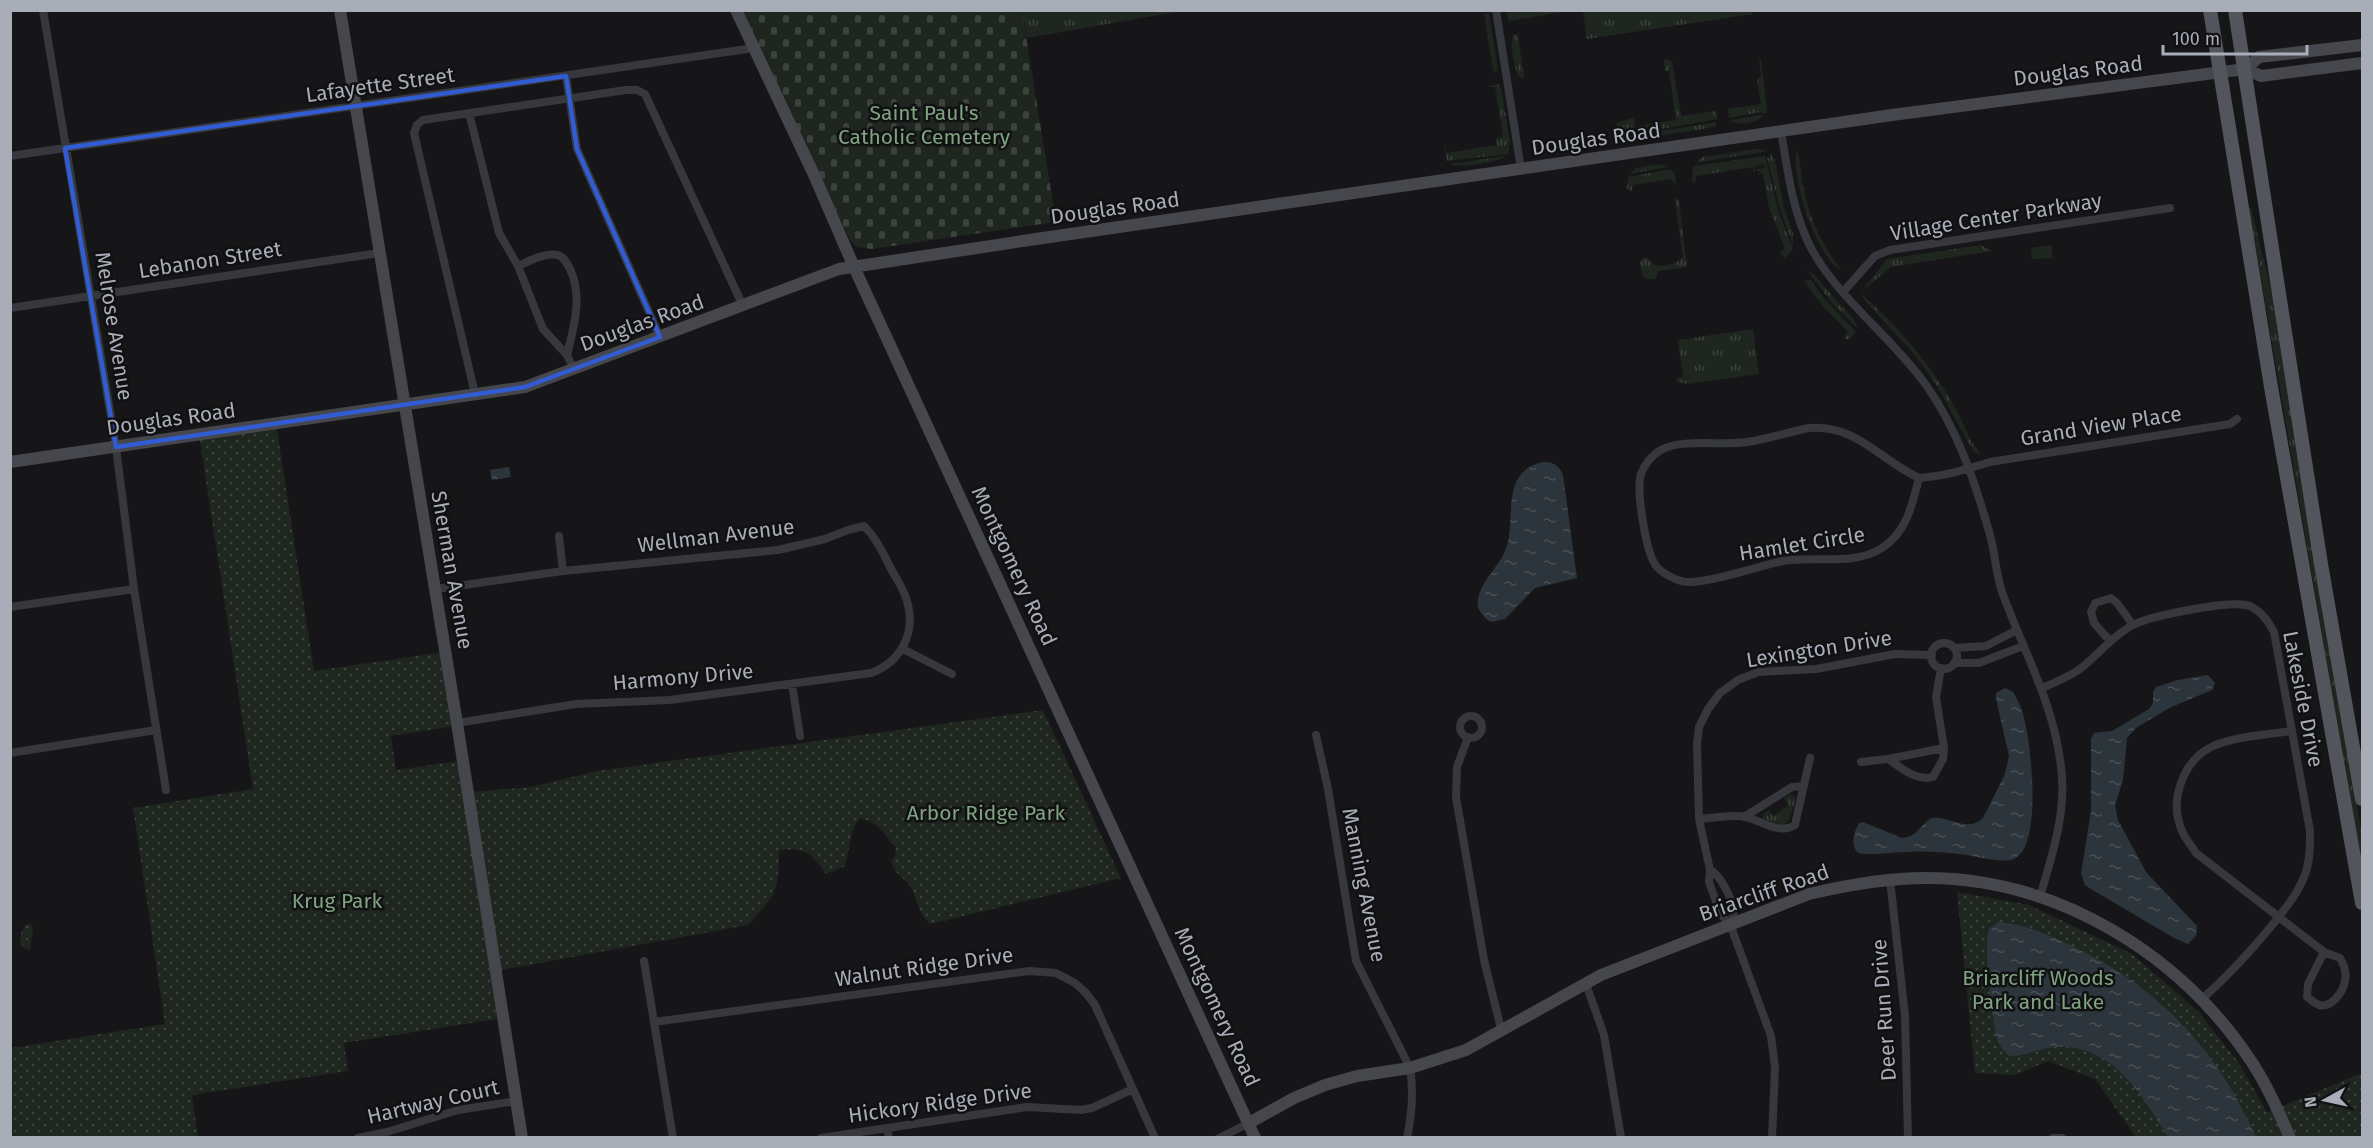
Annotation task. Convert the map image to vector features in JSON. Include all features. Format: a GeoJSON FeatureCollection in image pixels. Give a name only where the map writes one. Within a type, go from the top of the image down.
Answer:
{"type":"FeatureCollection","features":[{"type":"Feature","properties":{"kind":"main road"},"geometry":{"type":"LineString","coordinates":[[2210,10],[2271,387],[2362,903]]}},
{"type":"Feature","properties":{"kind":"main road"},"geometry":{"type":"LineString","coordinates":[[2235,10],[2316,531],[2362,799]]}},
{"type":"Feature","properties":{"kind":"street","name":"Melrose Avenue"},"geometry":{"type":"LineString","coordinates":[[43,10],[116,447],[134,589],[166,790]]}},
{"type":"Feature","properties":{"kind":"street","name":"Sherman Avenue"},"geometry":{"type":"LineString","coordinates":[[340,10],[458,723],[522,1137]]}},
{"type":"Feature","properties":{"kind":"street","name":"Montgomery Road"},"geometry":{"type":"LineString","coordinates":[[736,10],[829,207],[854,267],[1256,1137]]}},
{"type":"Feature","properties":{"kind":"street"},"geometry":{"type":"LineString","coordinates":[[1496,10],[1521,170]]}},
{"type":"Feature","properties":{"kind":"street","name":"Douglas Road"},"geometry":{"type":"LineString","coordinates":[[2244,69],[2259,57],[2362,45]]}},
{"type":"Feature","properties":{"kind":"street","name":"Lafayette Street"},"geometry":{"type":"LineString","coordinates":[[10,156],[754,48]]}},
{"type":"Feature","properties":{"kind":"street","name":"Douglas Road"},"geometry":{"type":"LineString","coordinates":[[10,462],[525,387],[839,270],[854,267],[1781,132],[2220,72],[2244,69],[2261,76],[2362,63]]}},
{"type":"Feature","properties":{"kind":"street"},"geometry":{"type":"LineString","coordinates":[[566,76],[577,149],[582,163],[642,292],[660,337]]}},
{"type":"Feature","properties":{"kind":"street"},"geometry":{"type":"LineString","coordinates":[[475,394],[414,133],[417,125],[423,120],[626,90],[637,90],[645,94],[744,306]]}},
{"type":"Feature","properties":{"kind":"street"},"geometry":{"type":"LineString","coordinates":[[469,113],[495,223],[518,266],[543,330],[567,355],[574,369]]}},
{"type":"Feature","properties":{"kind":"street"},"geometry":{"type":"LineString","coordinates":[[1781,132],[1795,210],[1811,247],[1843,292],[1875,325],[1925,384],[1948,419],[1970,470],[1990,536],[2001,589],[2023,646],[2043,688],[2057,733],[2063,779],[2058,831],[2040,897]]}},
{"type":"Feature","properties":{"kind":"street","name":"Village Center Parkway"},"geometry":{"type":"LineString","coordinates":[[1843,292],[1875,256],[1890,250],[2170,208]]}},
{"type":"Feature","properties":{"kind":"street","name":"Lebanon Street"},"geometry":{"type":"LineString","coordinates":[[10,308],[379,253]]}},
{"type":"Feature","properties":{"kind":"street"},"geometry":{"type":"LineString","coordinates":[[518,266],[549,255],[560,255],[566,261],[576,287],[577,302],[567,355]]}},
{"type":"Feature","properties":{"kind":"street","name":"Grand View Place"},"geometry":{"type":"LineString","coordinates":[[1970,470],[1990,462],[2230,424],[2237,418]]}},
{"type":"Feature","properties":{"kind":"street","name":"Hamlet Circle"},"geometry":{"type":"LineString","coordinates":[[1817,428],[1837,429],[1850,434],[1901,469],[1919,478],[1910,513],[1898,535],[1880,549],[1843,560],[1786,561],[1704,580],[1684,582],[1656,567],[1648,548],[1639,492],[1641,475],[1646,465],[1662,450],[1678,445],[1748,442],[1817,428]]}},
{"type":"Feature","properties":{"kind":"street"},"geometry":{"type":"LineString","coordinates":[[1919,478],[1970,470]]}},
{"type":"Feature","properties":{"kind":"street","name":"Wellman Avenue"},"geometry":{"type":"LineString","coordinates":[[435,589],[563,571],[778,550],[825,539],[864,526],[875,537],[906,598],[910,621],[909,636],[903,649]]}},
{"type":"Feature","properties":{"kind":"street"},"geometry":{"type":"LineString","coordinates":[[559,536],[563,571]]}},
{"type":"Feature","properties":{"kind":"street"},"geometry":{"type":"LineString","coordinates":[[10,607],[134,589]]}},
{"type":"Feature","properties":{"kind":"street"},"geometry":{"type":"LineString","coordinates":[[2110,641],[2094,622],[2091,612],[2095,603],[2111,598],[2133,625]]}},
{"type":"Feature","properties":{"kind":"street","name":"Lakeside Drive"},"geometry":{"type":"LineString","coordinates":[[2043,688],[2078,671],[2110,641],[2133,625],[2155,618],[2234,603],[2249,606],[2265,615],[2274,632],[2310,831],[2310,853],[2304,877],[2278,918],[2251,952],[2202,999]]}},
{"type":"Feature","properties":{"kind":"street","name":"Lexington Drive"},"geometry":{"type":"LineString","coordinates":[[1710,870],[1721,880],[1734,911],[1731,924],[1721,915],[1709,882],[1710,870],[1699,819],[1697,744],[1699,727],[1708,709],[1720,693],[1738,680],[1758,672],[1816,669],[1895,654],[1932,655],[1934,648],[1940,644],[1947,643],[1954,648],[1986,646],[2017,630]]}},
{"type":"Feature","properties":{"kind":"street"},"geometry":{"type":"LineString","coordinates":[[1954,663],[1979,663],[2023,646]]}},
{"type":"Feature","properties":{"kind":"street"},"geometry":{"type":"LineString","coordinates":[[1932,655],[1935,664],[1941,668],[1950,667],[1957,655],[1954,648]]}},
{"type":"Feature","properties":{"kind":"street"},"geometry":{"type":"LineString","coordinates":[[903,649],[952,674]]}},
{"type":"Feature","properties":{"kind":"street","name":"Harmony Drive"},"geometry":{"type":"LineString","coordinates":[[458,723],[576,704],[670,700],[872,673],[883,668],[903,649]]}},
{"type":"Feature","properties":{"kind":"street"},"geometry":{"type":"LineString","coordinates":[[1888,759],[1917,777],[1925,779],[1933,777],[1943,759],[1944,748],[1936,697],[1941,668]]}},
{"type":"Feature","properties":{"kind":"street"},"geometry":{"type":"LineString","coordinates":[[792,684],[800,736]]}},
{"type":"Feature","properties":{"kind":"street"},"geometry":{"type":"LineString","coordinates":[[10,753],[156,730]]}},
{"type":"Feature","properties":{"kind":"street"},"geometry":{"type":"LineString","coordinates":[[2291,731],[2230,741],[2200,754],[2187,768],[2179,788],[2177,810],[2182,833],[2196,853],[2324,952],[2340,958],[2345,968],[2345,982],[2338,996],[2329,1004],[2319,1005],[2307,997],[2308,984],[2324,952]]}},
{"type":"Feature","properties":{"kind":"street","name":"Manning Avenue"},"geometry":{"type":"LineString","coordinates":[[1316,735],[1328,789],[1356,961],[1410,1068],[1413,1107],[1407,1137]]}},
{"type":"Feature","properties":{"kind":"street"},"geometry":{"type":"LineString","coordinates":[[1468,737],[1457,767],[1456,797],[1484,960],[1501,1029]]}},
{"type":"Feature","properties":{"kind":"street"},"geometry":{"type":"LineString","coordinates":[[1861,762],[1944,748]]}},
{"type":"Feature","properties":{"kind":"street"},"geometry":{"type":"LineString","coordinates":[[1699,819],[1744,817],[1782,829],[1791,828],[1795,825],[1810,758]]}},
{"type":"Feature","properties":{"kind":"street"},"geometry":{"type":"LineString","coordinates":[[1744,817],[1792,787],[1804,786]]}},
{"type":"Feature","properties":{"kind":"street","name":"Briarcliff Road"},"geometry":{"type":"LineString","coordinates":[[1219,1137],[1294,1098],[1325,1085],[1357,1076],[1410,1068],[1466,1050],[1601,975],[1809,894],[1890,879],[1927,878],[1963,880],[2040,897],[2092,918],[2133,942],[2171,970],[2202,999],[2232,1033],[2275,1102],[2290,1137]]}},
{"type":"Feature","properties":{"kind":"street","name":"Deer Run Drive"},"geometry":{"type":"LineString","coordinates":[[1890,879],[1905,1016],[1908,1137]]}},
{"type":"Feature","properties":{"kind":"street"},"geometry":{"type":"LineString","coordinates":[[1731,924],[1772,1036],[1775,1068],[1772,1137]]}},
{"type":"Feature","properties":{"kind":"street"},"geometry":{"type":"LineString","coordinates":[[644,961],[673,1137]]}},
{"type":"Feature","properties":{"kind":"street","name":"Walnut Ridge Drive"},"geometry":{"type":"LineString","coordinates":[[654,1022],[1043,970],[1066,977],[1086,993],[1095,1005],[1155,1137]]}},
{"type":"Feature","properties":{"kind":"street"},"geometry":{"type":"LineString","coordinates":[[1586,984],[1604,1035],[1621,1137]]}},
{"type":"Feature","properties":{"kind":"street","name":"Hickory Ridge Drive"},"geometry":{"type":"LineString","coordinates":[[821,1137],[888,1133],[1027,1107],[1081,1110],[1092,1108],[1132,1089]]}},
{"type":"Feature","properties":{"kind":"street","name":"Hartway Court"},"geometry":{"type":"LineString","coordinates":[[358,1137],[387,1132],[459,1110],[516,1101]]}},
{"type":"Feature","properties":{"kind":"street"},"geometry":{"type":"LineString","coordinates":[[2053,1137],[2062,1137]]}},
{"type":"Feature","properties":{"kind":"highlighted area"},"geometry":{"type":"Polygon","coordinates":[[[566,76],[577,149],[660,337],[525,387],[116,447],[65,148],[566,76]]]}},
{"type":"Feature","properties":{"kind":"green space"},"geometry":{"type":"Polygon","coordinates":[[[1022,10],[1182,11],[1027,38],[1022,10]]]}},
{"type":"Feature","properties":{"kind":"green space"},"geometry":{"type":"Polygon","coordinates":[[[1507,10],[1570,10],[1570,11],[1508,21],[1507,10]]]}},
{"type":"Feature","properties":{"kind":"green space"},"geometry":{"type":"Polygon","coordinates":[[[1752,10],[1753,14],[1587,39],[1583,11],[1752,10]]]}},
{"type":"Feature","properties":{"kind":"green space","name":"Saint Paul's Catholic Cemetery"},"geometry":{"type":"Polygon","coordinates":[[[742,11],[1022,11],[1056,222],[872,249],[857,247],[850,240],[742,11]]]}},
{"type":"Feature","properties":{"kind":"green space"},"geometry":{"type":"Polygon","coordinates":[[[1484,13],[1489,14],[1498,69],[1495,73],[1493,70],[1484,13]]]}},
{"type":"Feature","properties":{"kind":"green space"},"geometry":{"type":"Polygon","coordinates":[[[1518,34],[1524,78],[1519,77],[1513,56],[1513,35],[1518,34]]]}},
{"type":"Feature","properties":{"kind":"green space"},"geometry":{"type":"Polygon","coordinates":[[[1666,59],[1672,62],[1681,116],[1716,111],[1718,119],[1638,133],[1637,126],[1676,120],[1669,71],[1665,71],[1664,61],[1666,59]]]}},
{"type":"Feature","properties":{"kind":"green space"},"geometry":{"type":"Polygon","coordinates":[[[1759,59],[1761,60],[1766,114],[1761,112],[1729,118],[1728,109],[1761,104],[1757,79],[1761,77],[1759,59]]]}},
{"type":"Feature","properties":{"kind":"green space"},"geometry":{"type":"Polygon","coordinates":[[[1498,84],[1501,87],[1510,141],[1508,154],[1447,161],[1444,145],[1447,153],[1497,145],[1496,138],[1503,137],[1495,87],[1488,87],[1498,84]]]}},
{"type":"Feature","properties":{"kind":"green space"},"geometry":{"type":"Polygon","coordinates":[[[1764,115],[1747,123],[1730,120],[1764,115]]]}},
{"type":"Feature","properties":{"kind":"green space"},"geometry":{"type":"Polygon","coordinates":[[[1634,118],[1636,133],[1617,136],[1618,122],[1634,118]]]}},
{"type":"Feature","properties":{"kind":"green space"},"geometry":{"type":"Polygon","coordinates":[[[1716,122],[1716,126],[1709,128],[1625,141],[1619,138],[1716,122]]]}},
{"type":"Feature","properties":{"kind":"green space"},"geometry":{"type":"Polygon","coordinates":[[[1757,149],[1768,151],[1695,163],[1703,157],[1757,149]]]}},
{"type":"Feature","properties":{"kind":"green space"},"geometry":{"type":"Polygon","coordinates":[[[1797,150],[1810,213],[1829,253],[1842,271],[1833,264],[1815,235],[1797,178],[1797,150]]]}},
{"type":"Feature","properties":{"kind":"green space"},"geometry":{"type":"Polygon","coordinates":[[[1769,154],[1775,160],[1784,209],[1793,233],[1793,245],[1780,209],[1767,158],[1771,157],[1769,154]]]}},
{"type":"Feature","properties":{"kind":"green space"},"geometry":{"type":"Polygon","coordinates":[[[1506,156],[1478,164],[1461,166],[1449,164],[1506,156]]]}},
{"type":"Feature","properties":{"kind":"green space"},"geometry":{"type":"Polygon","coordinates":[[[1765,156],[1779,213],[1793,249],[1785,258],[1780,254],[1785,249],[1769,207],[1763,174],[1757,175],[1762,172],[1757,169],[1765,168],[1763,164],[1755,166],[1755,173],[1753,167],[1696,176],[1695,182],[1692,182],[1693,166],[1765,156]]]}},
{"type":"Feature","properties":{"kind":"green space"},"geometry":{"type":"Polygon","coordinates":[[[1660,164],[1668,167],[1629,174],[1636,168],[1660,164]]]}},
{"type":"Feature","properties":{"kind":"green space"},"geometry":{"type":"Polygon","coordinates":[[[1671,169],[1675,175],[1676,186],[1671,179],[1633,185],[1631,192],[1627,188],[1628,177],[1671,169]]]}},
{"type":"Feature","properties":{"kind":"green space"},"geometry":{"type":"Polygon","coordinates":[[[1677,198],[1687,267],[1658,271],[1656,279],[1646,279],[1642,275],[1640,263],[1643,258],[1648,258],[1655,265],[1662,266],[1674,263],[1683,257],[1675,200],[1677,198]]]}},
{"type":"Feature","properties":{"kind":"green space"},"geometry":{"type":"Polygon","coordinates":[[[2249,208],[2251,208],[2276,308],[2362,835],[2362,866],[2249,208]]]}},
{"type":"Feature","properties":{"kind":"green space"},"geometry":{"type":"Polygon","coordinates":[[[1981,245],[1991,251],[1891,267],[1862,291],[1887,259],[1981,245]]]}},
{"type":"Feature","properties":{"kind":"green space"},"geometry":{"type":"Polygon","coordinates":[[[2051,245],[2053,258],[2032,259],[2031,248],[2051,245]]]}},
{"type":"Feature","properties":{"kind":"green space"},"geometry":{"type":"Polygon","coordinates":[[[1807,270],[1854,320],[1857,328],[1831,302],[1807,270]]]}},
{"type":"Feature","properties":{"kind":"green space"},"geometry":{"type":"Polygon","coordinates":[[[1811,280],[1823,297],[1856,332],[1849,340],[1844,338],[1848,332],[1822,305],[1804,281],[1811,280]]]}},
{"type":"Feature","properties":{"kind":"green space"},"geometry":{"type":"Polygon","coordinates":[[[1862,294],[1895,326],[1938,379],[1980,455],[1973,451],[1937,386],[1915,355],[1865,301],[1862,294]]]}},
{"type":"Feature","properties":{"kind":"green space"},"geometry":{"type":"Polygon","coordinates":[[[1753,329],[1759,374],[1688,384],[1678,382],[1676,378],[1683,377],[1678,340],[1753,329]]]}},
{"type":"Feature","properties":{"kind":"green space","name":"Krug Park"},"geometry":{"type":"Polygon","coordinates":[[[276,423],[314,671],[444,652],[455,726],[391,736],[396,770],[458,761],[497,1019],[344,1043],[348,1071],[192,1095],[198,1137],[11,1138],[11,1048],[165,1024],[133,808],[253,789],[199,435],[276,423]]]}},
{"type":"Feature","properties":{"kind":"green space","name":"Arbor Ridge Park"},"geometry":{"type":"Polygon","coordinates":[[[1043,710],[1121,878],[930,924],[921,913],[911,886],[892,865],[891,861],[895,856],[896,848],[877,825],[860,818],[852,835],[845,866],[826,874],[807,853],[795,850],[779,851],[778,876],[774,893],[748,925],[496,971],[471,792],[531,787],[597,771],[1043,710]]]}},
{"type":"Feature","properties":{"kind":"green space"},"geometry":{"type":"Polygon","coordinates":[[[1790,794],[1796,798],[1789,821],[1782,825],[1763,819],[1763,814],[1769,810],[1773,816],[1789,805],[1784,798],[1790,794]]]}},
{"type":"Feature","properties":{"kind":"green space","name":"Briarcliff Woods Park and Lake"},"geometry":{"type":"Polygon","coordinates":[[[1957,892],[2029,905],[2132,954],[2198,1011],[2239,1063],[2267,1112],[2362,1073],[2362,1137],[2136,1137],[2095,1079],[2048,1061],[2015,1075],[1975,1073],[1957,892]]]}},
{"type":"Feature","properties":{"kind":"green space"},"geometry":{"type":"Polygon","coordinates":[[[26,924],[31,924],[33,927],[30,950],[23,948],[20,939],[26,924]]]}},
{"type":"Feature","properties":{"kind":"water"},"geometry":{"type":"Polygon","coordinates":[[[1542,462],[1555,464],[1563,475],[1577,578],[1535,588],[1505,619],[1491,622],[1479,610],[1480,592],[1507,546],[1515,485],[1520,475],[1529,467],[1542,462]]]}},
{"type":"Feature","properties":{"kind":"water"},"geometry":{"type":"Polygon","coordinates":[[[509,467],[511,477],[492,480],[490,470],[509,467]]]}},
{"type":"Feature","properties":{"kind":"water"},"geometry":{"type":"Polygon","coordinates":[[[2208,675],[2215,683],[2212,690],[2169,708],[2136,728],[2127,738],[2123,780],[2115,805],[2118,820],[2146,872],[2197,926],[2196,936],[2188,944],[2085,885],[2081,874],[2091,811],[2091,739],[2094,733],[2112,731],[2149,709],[2153,703],[2153,692],[2156,687],[2178,680],[2208,675]]]}},
{"type":"Feature","properties":{"kind":"water"},"geometry":{"type":"Polygon","coordinates":[[[2005,688],[2013,692],[2021,708],[2027,731],[2032,771],[2032,816],[2029,835],[2023,850],[2014,859],[2009,860],[1934,852],[1858,853],[1853,842],[1859,823],[1863,822],[1902,838],[1915,833],[1932,818],[1971,824],[1983,818],[2005,774],[2009,756],[1996,699],[1996,693],[2005,688]]]}},
{"type":"Feature","properties":{"kind":"water"},"geometry":{"type":"Polygon","coordinates":[[[1998,922],[2027,928],[2072,946],[2103,962],[2158,1002],[2204,1049],[2223,1076],[2256,1137],[2168,1137],[2148,1105],[2124,1075],[2093,1054],[2075,1048],[2055,1047],[2016,1056],[2006,1053],[1999,1043],[1996,1032],[1987,951],[1989,929],[1998,922]]]}}]}
